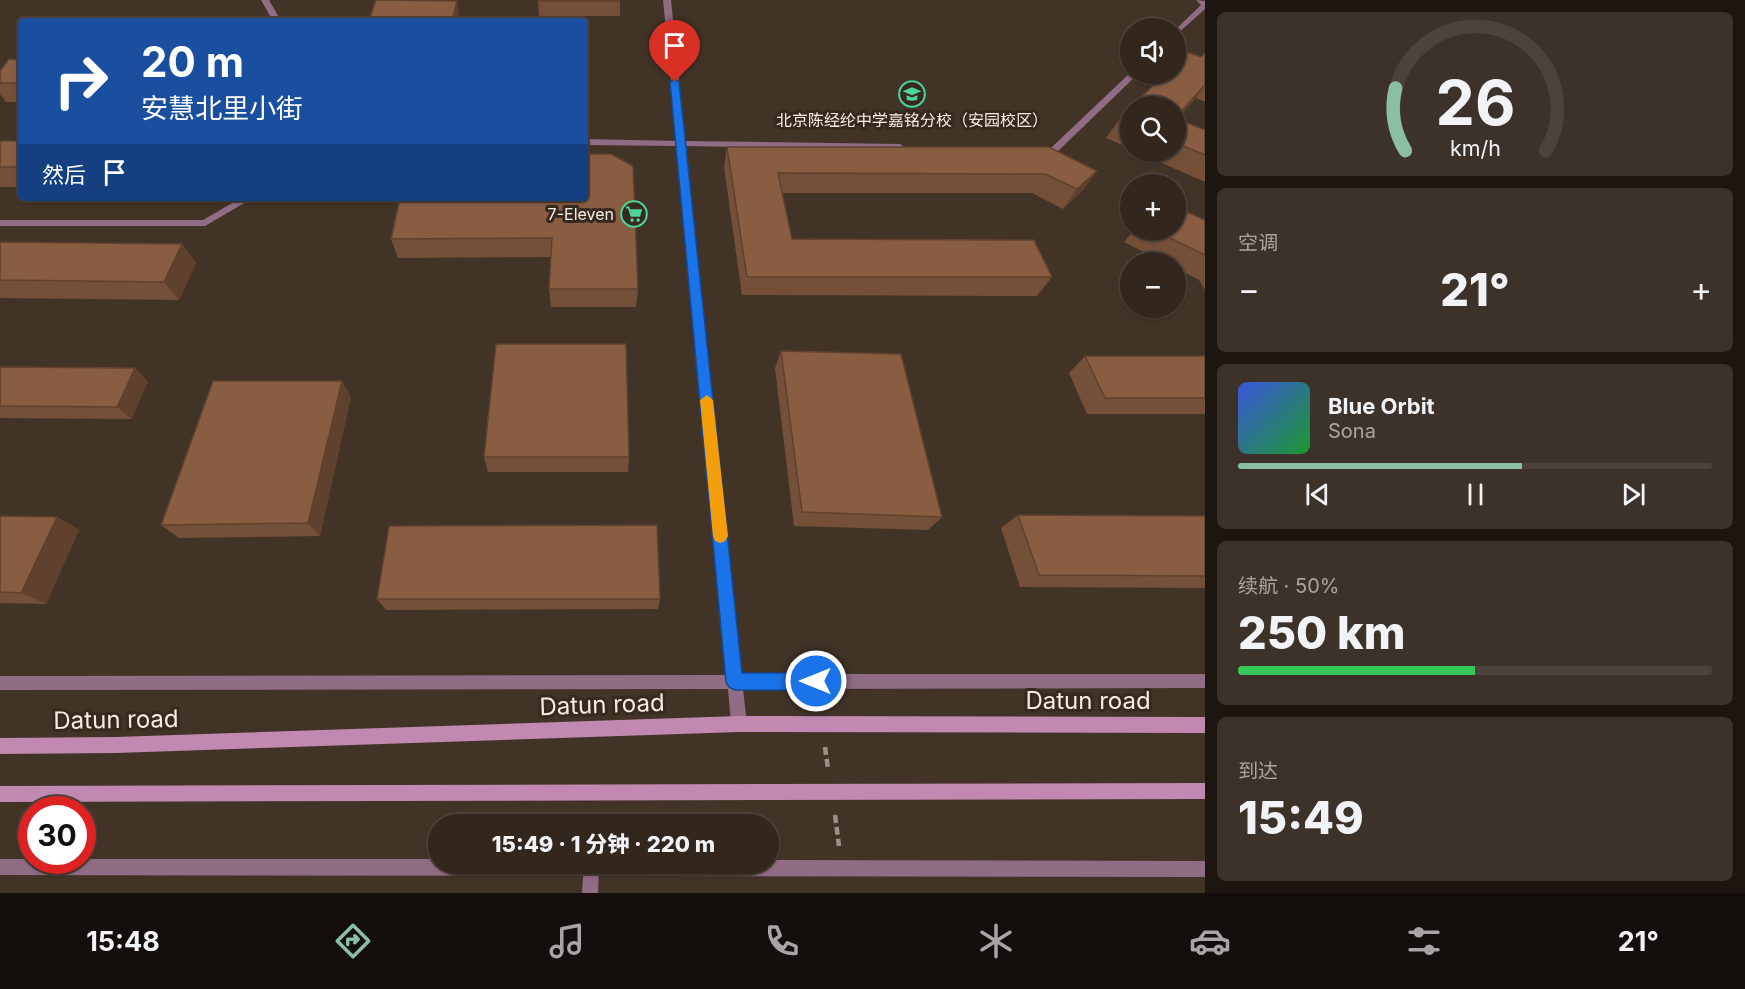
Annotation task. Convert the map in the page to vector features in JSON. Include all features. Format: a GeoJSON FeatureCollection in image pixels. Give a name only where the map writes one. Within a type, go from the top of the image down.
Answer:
{"type":"FeatureCollection","features":[{"type":"Feature","properties":{"kind":"main road","name":"Datun road"},"geometry":{"type":"LineString","coordinates":[[0,746],[128,744],[739,724],[1205,725]]}},
{"type":"Feature","properties":{"kind":"main road"},"geometry":{"type":"LineString","coordinates":[[0,794],[1205,791]]}},
{"type":"Feature","properties":{"kind":"street"},"geometry":{"type":"LineString","coordinates":[[265,0],[275,18]]}},
{"type":"Feature","properties":{"kind":"street"},"geometry":{"type":"LineString","coordinates":[[667,0],[739,724]]}},
{"type":"Feature","properties":{"kind":"street"},"geometry":{"type":"LineString","coordinates":[[1186,23],[1205,5],[1200,0]]}},
{"type":"Feature","properties":{"kind":"street"},"geometry":{"type":"LineString","coordinates":[[1031,150],[1054,150],[1123,84]]}},
{"type":"Feature","properties":{"kind":"street"},"geometry":{"type":"LineString","coordinates":[[588,142],[914,148]]}},
{"type":"Feature","properties":{"kind":"street"},"geometry":{"type":"LineString","coordinates":[[0,223],[205,223],[243,201]]}},
{"type":"Feature","properties":{"kind":"street"},"geometry":{"type":"LineString","coordinates":[[0,683],[1205,681]]}},
{"type":"Feature","properties":{"kind":"street"},"geometry":{"type":"LineString","coordinates":[[0,867],[428,868]]}},
{"type":"Feature","properties":{"kind":"street"},"geometry":{"type":"LineString","coordinates":[[779,869],[1205,870]]}},
{"type":"Feature","properties":{"kind":"street"},"geometry":{"type":"LineString","coordinates":[[590,893],[591,874]]}},
{"type":"Feature","properties":{"kind":"building"},"geometry":{"type":"Polygon","coordinates":[[[376,0],[457,1],[453,18],[370,18],[376,0]]]}},
{"type":"Feature","properties":{"kind":"building"},"geometry":{"type":"Polygon","coordinates":[[[620,0],[620,1],[538,1],[620,0]]]}},
{"type":"Feature","properties":{"kind":"building"},"geometry":{"type":"Polygon","coordinates":[[[1186,53],[1201,57],[1205,53],[1205,85],[1186,106],[1186,96],[1142,96],[1155,84],[1186,84],[1186,53]]]}},
{"type":"Feature","properties":{"kind":"building"},"geometry":{"type":"Polygon","coordinates":[[[9,59],[18,60],[18,83],[0,83],[0,71],[9,59]]]}},
{"type":"Feature","properties":{"kind":"building"},"geometry":{"type":"Polygon","coordinates":[[[1186,122],[1205,130],[1205,155],[1186,147],[1186,122]]]}},
{"type":"Feature","properties":{"kind":"building"},"geometry":{"type":"Polygon","coordinates":[[[0,141],[18,141],[18,167],[0,167],[0,141]]]}},
{"type":"Feature","properties":{"kind":"building"},"geometry":{"type":"Polygon","coordinates":[[[727,147],[1049,147],[1097,171],[1077,189],[1045,174],[778,173],[792,239],[1034,240],[1052,277],[747,277],[727,147]]]}},
{"type":"Feature","properties":{"kind":"building"},"geometry":{"type":"Polygon","coordinates":[[[588,154],[611,154],[633,166],[638,289],[549,289],[552,238],[391,239],[399,201],[588,201],[588,154]]]}},
{"type":"Feature","properties":{"kind":"building"},"geometry":{"type":"Polygon","coordinates":[[[1186,211],[1205,220],[1205,255],[1174,240],[1186,240],[1186,211]]]}},
{"type":"Feature","properties":{"kind":"building"},"geometry":{"type":"Polygon","coordinates":[[[0,242],[182,244],[164,282],[0,280],[0,242]]]}},
{"type":"Feature","properties":{"kind":"building"},"geometry":{"type":"Polygon","coordinates":[[[496,344],[626,344],[629,457],[484,457],[496,344]]]}},
{"type":"Feature","properties":{"kind":"building"},"geometry":{"type":"Polygon","coordinates":[[[781,351],[901,354],[942,517],[802,512],[781,351]]]}},
{"type":"Feature","properties":{"kind":"building"},"geometry":{"type":"Polygon","coordinates":[[[1085,356],[1205,356],[1205,398],[1105,398],[1085,356]]]}},
{"type":"Feature","properties":{"kind":"building"},"geometry":{"type":"Polygon","coordinates":[[[0,367],[135,368],[117,407],[0,406],[0,367]]]}},
{"type":"Feature","properties":{"kind":"building"},"geometry":{"type":"Polygon","coordinates":[[[213,381],[342,381],[308,523],[161,525],[213,381]]]}},
{"type":"Feature","properties":{"kind":"building"},"geometry":{"type":"Polygon","coordinates":[[[1018,515],[1205,516],[1205,576],[1039,575],[1018,515]]]}},
{"type":"Feature","properties":{"kind":"building"},"geometry":{"type":"Polygon","coordinates":[[[0,516],[57,517],[21,593],[0,592],[0,516]]]}},
{"type":"Feature","properties":{"kind":"building"},"geometry":{"type":"Polygon","coordinates":[[[657,525],[660,599],[377,599],[389,526],[657,525]]]}},
{"type":"Feature","properties":{"kind":"slow traffic"},"geometry":{"type":"LineString","coordinates":[[707,400],[720,536]]}},
{"type":"Feature","properties":{"kind":"place","name":"北京陈经纶中学嘉铭分校（安园校区）"},"geometry":{"type":"Point","coordinates":[912,94]}},
{"type":"Feature","properties":{"kind":"place","name":"7-Eleven"},"geometry":{"type":"Point","coordinates":[634,214]}},
{"type":"Feature","properties":{"kind":"route"},"geometry":{"type":"LineString","coordinates":[[675,82],[735,682],[816,681]]}}]}
